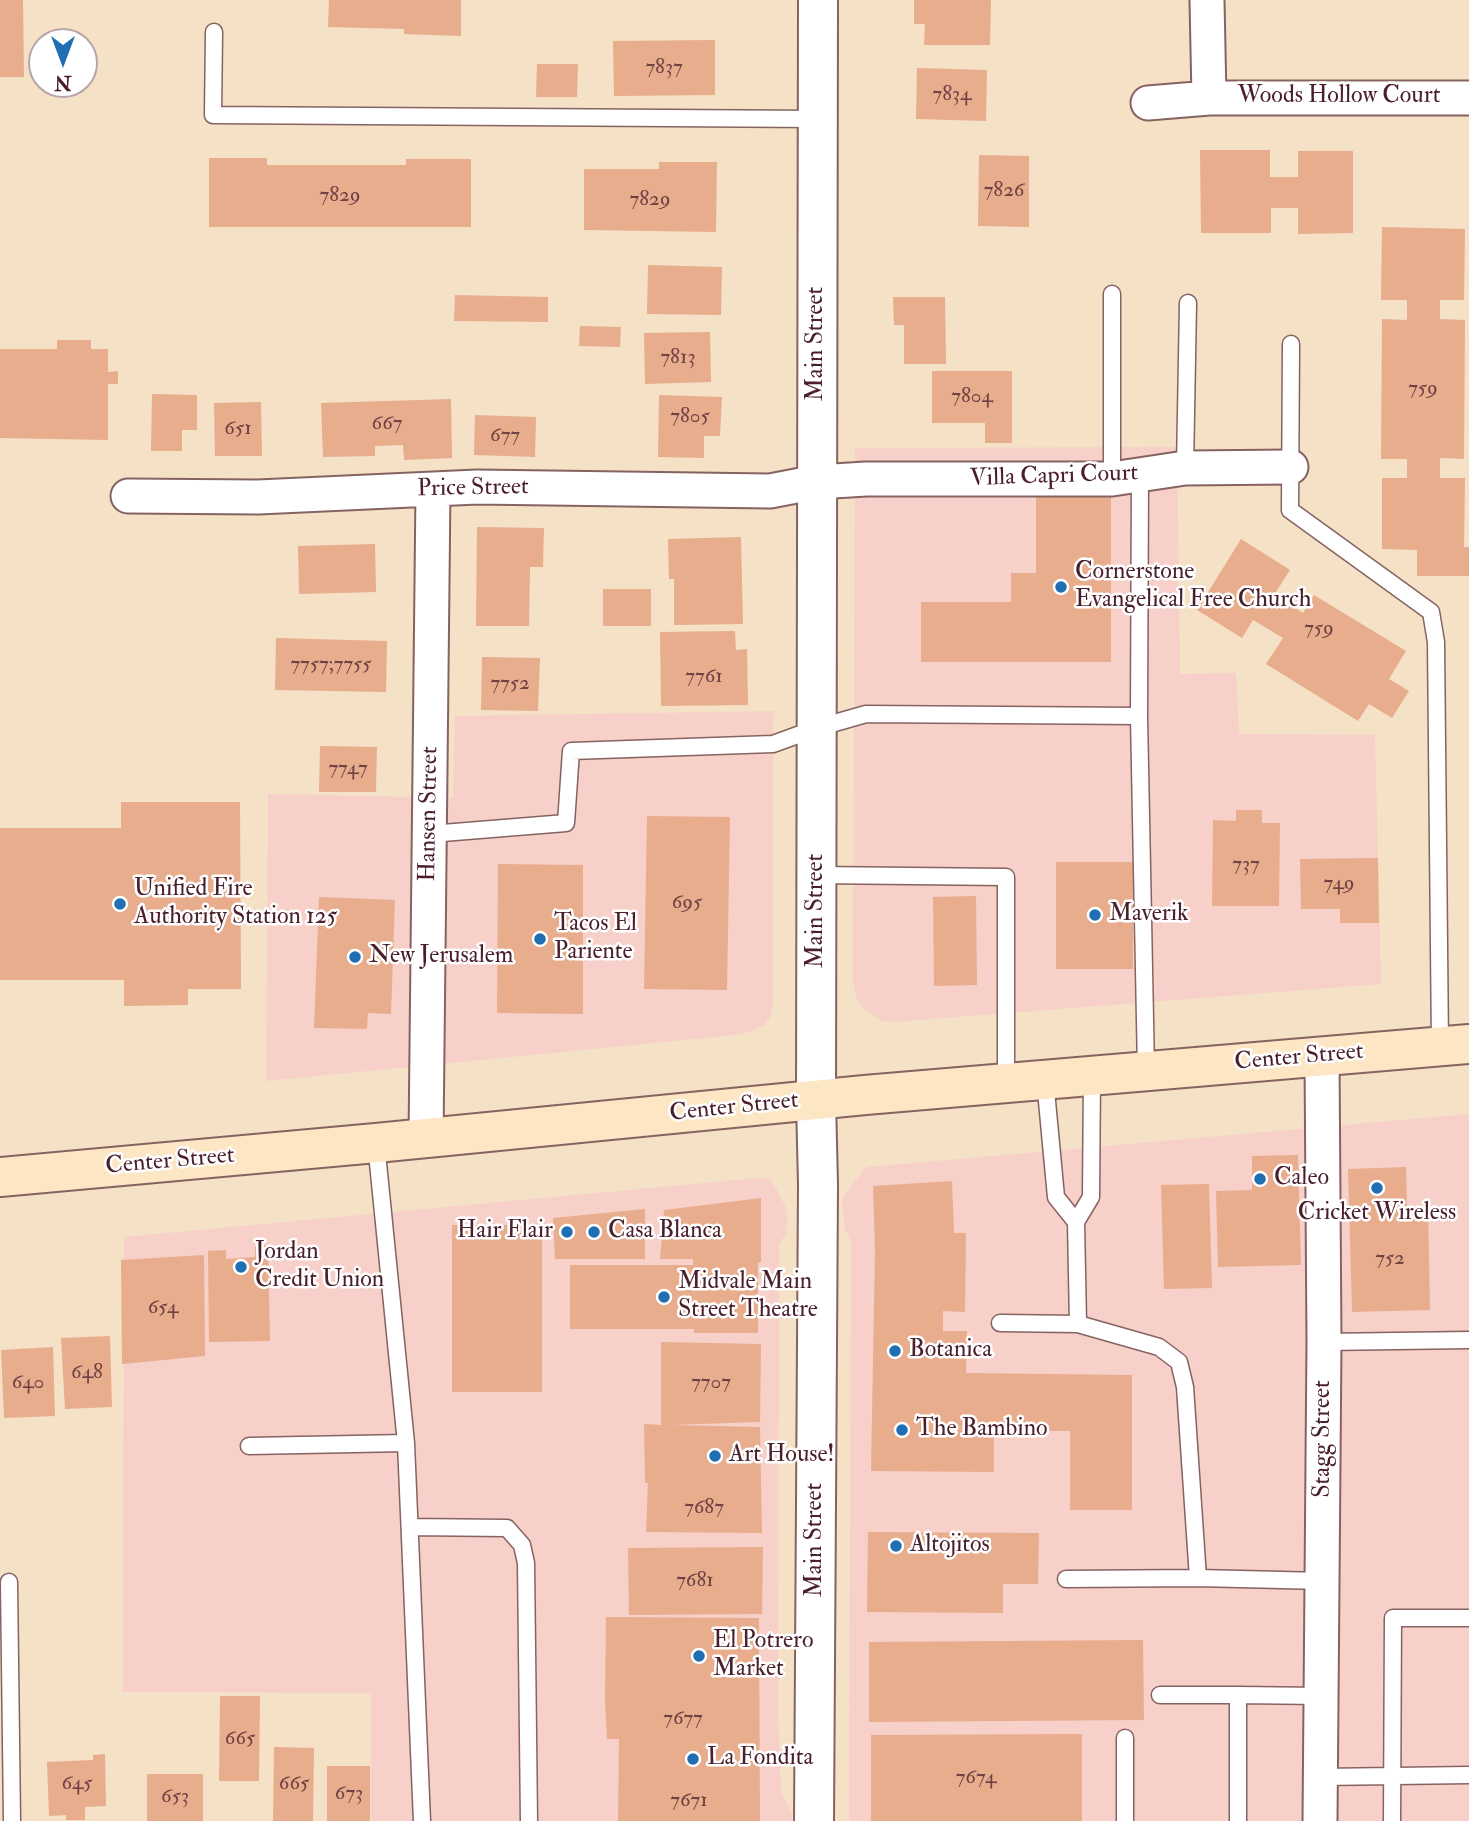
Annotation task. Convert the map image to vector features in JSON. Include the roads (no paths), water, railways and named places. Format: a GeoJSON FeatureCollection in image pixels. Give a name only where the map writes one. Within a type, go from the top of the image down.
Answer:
{"type":"FeatureCollection","features":[{"type":"Feature","properties":{"kind":"main road","name":"Center Street"},"geometry":{"type":"LineString","coordinates":[[0,1177],[426,1139],[816,1100],[1454,1045]]}},
{"type":"Feature","properties":{"kind":"street","name":"Main Street"},"geometry":{"type":"LineString","coordinates":[[814,1821],[818,1185],[818,0]]}},
{"type":"Feature","properties":{"kind":"street","name":"Woods Hollow Court"},"geometry":{"type":"LineString","coordinates":[[1207,0],[1209,98]]}},
{"type":"Feature","properties":{"kind":"street","name":"Woods Hollow Court"},"geometry":{"type":"LineString","coordinates":[[1148,103],[1209,98],[1469,98]]}},
{"type":"Feature","properties":{"kind":"street","name":"Villa Capri Court"},"geometry":{"type":"LineString","coordinates":[[817,482],[866,479],[1126,478],[1185,468],[1291,467]]}},
{"type":"Feature","properties":{"kind":"street","name":"Price Street"},"geometry":{"type":"LineString","coordinates":[[128,496],[258,497],[477,487],[770,491],[817,482]]}},
{"type":"Feature","properties":{"kind":"street","name":"Hansen Street"},"geometry":{"type":"LineString","coordinates":[[426,1139],[433,489]]}},
{"type":"Feature","properties":{"kind":"street","name":"Stagg Street"},"geometry":{"type":"LineString","coordinates":[[1320,1821],[1324,1342],[1322,1057]]}},
{"type":"Feature","properties":{"kind":"lane"},"geometry":{"type":"LineString","coordinates":[[214,32],[213,115],[818,119]]}},
{"type":"Feature","properties":{"kind":"lane"},"geometry":{"type":"LineString","coordinates":[[1112,294],[1126,478],[1139,716],[1146,1071]]}},
{"type":"Feature","properties":{"kind":"lane"},"geometry":{"type":"LineString","coordinates":[[1185,468],[1188,303]]}},
{"type":"Feature","properties":{"kind":"lane"},"geometry":{"type":"LineString","coordinates":[[1291,344],[1290,510],[1431,612],[1436,642],[1454,1045]]}},
{"type":"Feature","properties":{"kind":"lane"},"geometry":{"type":"LineString","coordinates":[[430,834],[566,823],[571,751],[773,744],[866,714],[1139,716]]}},
{"type":"Feature","properties":{"kind":"lane"},"geometry":{"type":"LineString","coordinates":[[816,875],[1006,877],[1006,1083]]}},
{"type":"Feature","properties":{"kind":"lane"},"geometry":{"type":"LineString","coordinates":[[1078,1324],[1076,1222],[1091,1197],[1092,1076]]}},
{"type":"Feature","properties":{"kind":"lane"},"geometry":{"type":"LineString","coordinates":[[1045,1080],[1056,1197],[1076,1222]]}},
{"type":"Feature","properties":{"kind":"lane"},"geometry":{"type":"LineString","coordinates":[[376,1143],[406,1443],[422,1821]]}},
{"type":"Feature","properties":{"kind":"lane"},"geometry":{"type":"LineString","coordinates":[[1000,1323],[1078,1324],[1159,1346],[1179,1362],[1185,1387],[1198,1578]]}},
{"type":"Feature","properties":{"kind":"lane"},"geometry":{"type":"LineString","coordinates":[[1324,1342],[1469,1340]]}},
{"type":"Feature","properties":{"kind":"lane"},"geometry":{"type":"LineString","coordinates":[[249,1446],[406,1443]]}},
{"type":"Feature","properties":{"kind":"lane"},"geometry":{"type":"LineString","coordinates":[[411,1527],[508,1528],[522,1545],[526,1563],[529,1821]]}},
{"type":"Feature","properties":{"kind":"lane"},"geometry":{"type":"LineString","coordinates":[[1066,1579],[1322,1581]]}},
{"type":"Feature","properties":{"kind":"lane"},"geometry":{"type":"LineString","coordinates":[[9,1582],[12,1821]]}},
{"type":"Feature","properties":{"kind":"lane"},"geometry":{"type":"LineString","coordinates":[[1392,1821],[1393,1618],[1469,1618]]}},
{"type":"Feature","properties":{"kind":"lane"},"geometry":{"type":"LineString","coordinates":[[1160,1695],[1321,1696]]}},
{"type":"Feature","properties":{"kind":"lane"},"geometry":{"type":"LineString","coordinates":[[1238,1695],[1238,1821]]}},
{"type":"Feature","properties":{"kind":"lane"},"geometry":{"type":"LineString","coordinates":[[1125,1738],[1125,1821]]}},
{"type":"Feature","properties":{"kind":"lane"},"geometry":{"type":"LineString","coordinates":[[1321,1777],[1469,1775]]}},
{"type":"Feature","properties":{"kind":"place","name":"Cornerstone Evangelical Free Church"},"geometry":{"type":"Point","coordinates":[1061,587]}},
{"type":"Feature","properties":{"kind":"place","name":"Unified Fire Authority Station 125"},"geometry":{"type":"Point","coordinates":[120,904]}},
{"type":"Feature","properties":{"kind":"place","name":"Maverik"},"geometry":{"type":"Point","coordinates":[1095,915]}},
{"type":"Feature","properties":{"kind":"place","name":"Tacos El Pariente"},"geometry":{"type":"Point","coordinates":[540,939]}},
{"type":"Feature","properties":{"kind":"place","name":"New Jerusalem"},"geometry":{"type":"Point","coordinates":[355,957]}},
{"type":"Feature","properties":{"kind":"place","name":"Caleo"},"geometry":{"type":"Point","coordinates":[1260,1179]}},
{"type":"Feature","properties":{"kind":"place","name":"Cricket Wireless"},"geometry":{"type":"Point","coordinates":[1377,1188]}},
{"type":"Feature","properties":{"kind":"place","name":"Hair Flair"},"geometry":{"type":"Point","coordinates":[567,1232]}},
{"type":"Feature","properties":{"kind":"place","name":"Casa Blanca"},"geometry":{"type":"Point","coordinates":[594,1232]}},
{"type":"Feature","properties":{"kind":"place","name":"Jordan Credit Union"},"geometry":{"type":"Point","coordinates":[241,1267]}},
{"type":"Feature","properties":{"kind":"place","name":"Midvale Main Street Theatre"},"geometry":{"type":"Point","coordinates":[664,1297]}},
{"type":"Feature","properties":{"kind":"place","name":"Botanica"},"geometry":{"type":"Point","coordinates":[895,1351]}},
{"type":"Feature","properties":{"kind":"place","name":"The Bambino"},"geometry":{"type":"Point","coordinates":[902,1430]}},
{"type":"Feature","properties":{"kind":"place","name":"Art House!"},"geometry":{"type":"Point","coordinates":[715,1456]}},
{"type":"Feature","properties":{"kind":"place","name":"Altojitos"},"geometry":{"type":"Point","coordinates":[896,1546]}},
{"type":"Feature","properties":{"kind":"place","name":"El Potrero Market"},"geometry":{"type":"Point","coordinates":[699,1656]}},
{"type":"Feature","properties":{"kind":"place","name":"La Fondita"},"geometry":{"type":"Point","coordinates":[693,1759]}}]}
